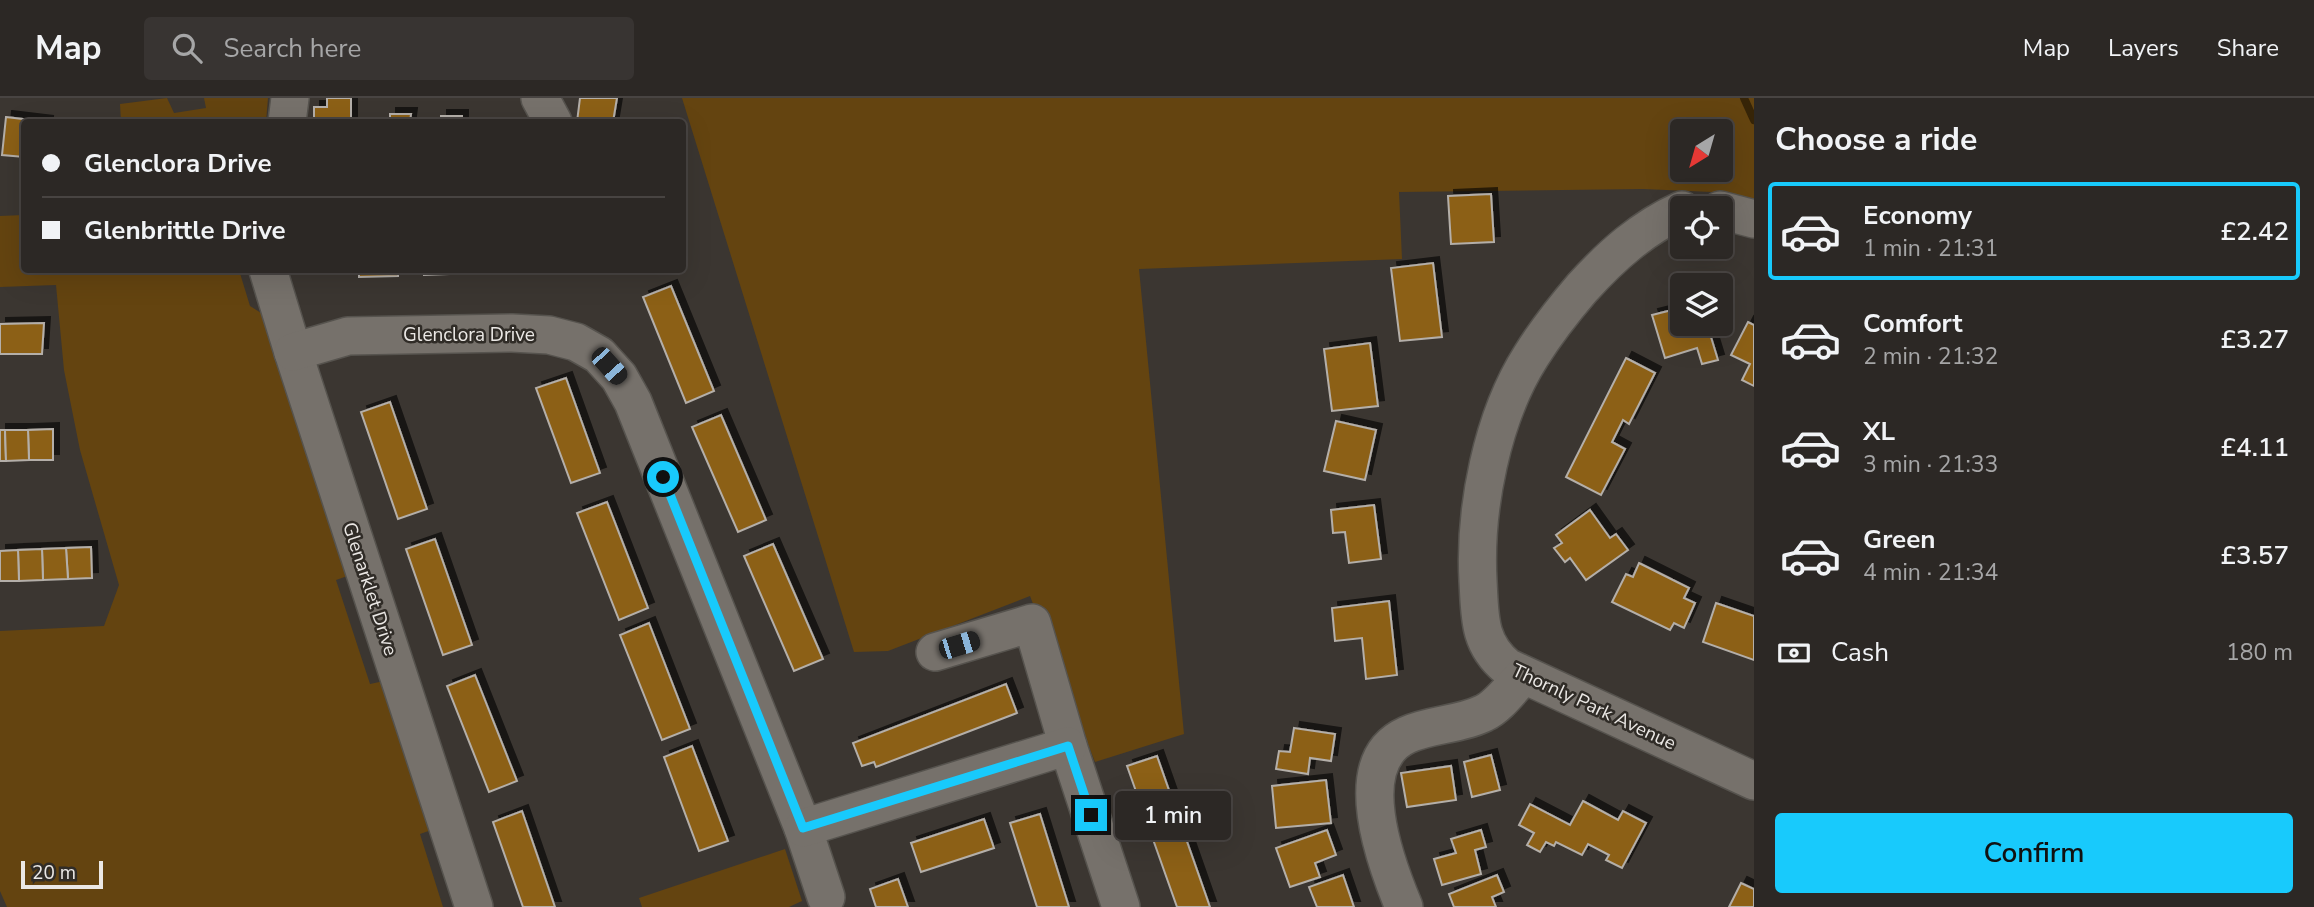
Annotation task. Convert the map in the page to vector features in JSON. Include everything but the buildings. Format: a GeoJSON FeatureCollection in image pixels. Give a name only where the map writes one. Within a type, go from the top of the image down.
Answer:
{"type":"FeatureCollection","features":[{"type":"Feature","properties":{"kind":"street"},"geometry":{"type":"LineString","coordinates":[[288,119],[290,98]]}},
{"type":"Feature","properties":{"kind":"street"},"geometry":{"type":"LineString","coordinates":[[540,98],[551,119]]}},
{"type":"Feature","properties":{"kind":"street"},"geometry":{"type":"LineString","coordinates":[[1733,215],[1754,219]]}},
{"type":"Feature","properties":{"kind":"street","name":"Thornly Park Avenue"},"geometry":{"type":"LineString","coordinates":[[1670,219],[1655,223],[1605,262],[1566,306],[1530,357],[1509,398],[1499,427],[1482,505],[1477,566],[1479,610],[1486,643],[1494,657],[1523,676],[1754,781]]}},
{"type":"Feature","properties":{"kind":"street","name":"Glenarklet Drive"},"geometry":{"type":"LineString","coordinates":[[269,273],[474,907]]}},
{"type":"Feature","properties":{"kind":"street","name":"Glenclora Drive"},"geometry":{"type":"LineString","coordinates":[[293,352],[348,336],[512,333],[549,335],[576,342],[599,355],[619,377],[633,402],[803,828],[826,897]]}},
{"type":"Feature","properties":{"kind":"street"},"geometry":{"type":"LineString","coordinates":[[935,652],[1032,623],[1068,746],[1121,907]]}},
{"type":"Feature","properties":{"kind":"street"},"geometry":{"type":"LineString","coordinates":[[1404,907],[1377,823],[1375,788],[1381,762],[1388,749],[1403,737],[1420,729],[1454,723],[1486,713],[1523,676]]}},
{"type":"Feature","properties":{"kind":"street"},"geometry":{"type":"LineString","coordinates":[[803,828],[1068,746]]}},
{"type":"Feature","properties":{"kind":"shaded area"},"geometry":{"type":"Polygon","coordinates":[[[167,98],[174,113],[206,108],[204,98],[268,98],[266,119],[121,119],[120,104],[167,98]]]}},
{"type":"Feature","properties":{"kind":"shaded area"},"geometry":{"type":"Polygon","coordinates":[[[682,98],[1754,98],[1754,206],[1733,199],[1733,196],[1712,192],[1643,189],[1399,192],[1402,259],[1139,269],[1184,734],[1095,762],[1030,596],[888,651],[854,652],[682,98]]]}},
{"type":"Feature","properties":{"kind":"shaded area"},"geometry":{"type":"Polygon","coordinates":[[[21,215],[21,273],[240,273],[250,306],[272,320],[356,573],[336,580],[370,684],[389,680],[437,828],[420,834],[443,907],[7,907],[0,891],[0,631],[104,626],[119,585],[80,450],[64,370],[56,285],[0,287],[0,216],[21,215]]]}},
{"type":"Feature","properties":{"kind":"shaded area"},"geometry":{"type":"Polygon","coordinates":[[[785,849],[802,901],[789,907],[642,907],[639,898],[785,849]]]}},
{"type":"Feature","properties":{"kind":"waterway"},"geometry":{"type":"LineString","coordinates":[[1744,98],[1754,120]]}},
{"type":"Feature","properties":{"kind":"route"},"geometry":{"type":"LineString","coordinates":[[663,477],[803,828],[1068,746],[1091,815]]}}]}
